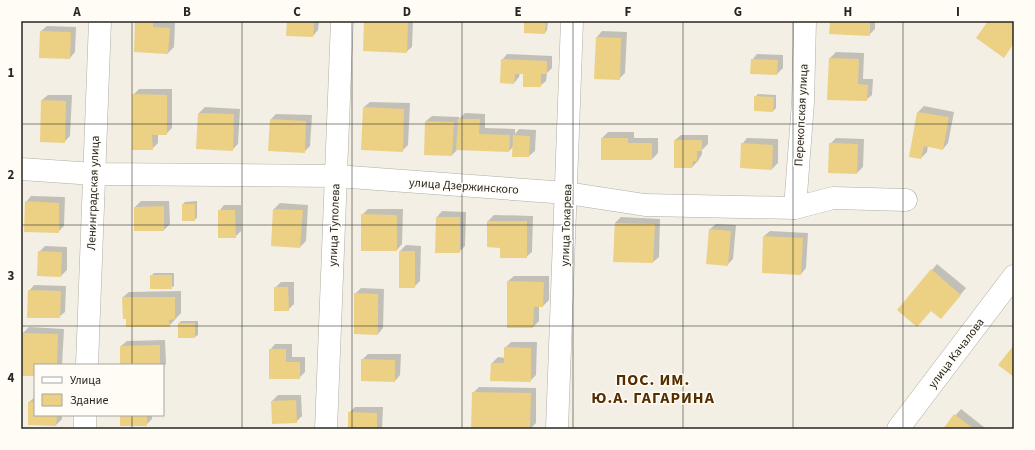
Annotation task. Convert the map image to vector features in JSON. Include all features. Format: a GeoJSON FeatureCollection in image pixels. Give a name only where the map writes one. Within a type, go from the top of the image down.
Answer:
{"type":"FeatureCollection","features":[{"type":"Feature","properties":{"kind":"street","name":"Ленинградская улица"},"geometry":{"type":"LineString","coordinates":[[87,364],[100,21]]}},
{"type":"Feature","properties":{"kind":"street","name":"улица Туполева"},"geometry":{"type":"LineString","coordinates":[[326,429],[342,21]]}},
{"type":"Feature","properties":{"kind":"street","name":"улица Токарева"},"geometry":{"type":"LineString","coordinates":[[557,429],[567,193],[572,21]]}},
{"type":"Feature","properties":{"kind":"street","name":"Перекопская улица"},"geometry":{"type":"LineString","coordinates":[[795,208],[803,102],[805,21]]}},
{"type":"Feature","properties":{"kind":"street","name":"улица Дзержинского"},"geometry":{"type":"LineString","coordinates":[[21,169],[94,174],[336,176],[567,193],[645,205],[795,208],[833,198],[906,200]]}},
{"type":"Feature","properties":{"kind":"street","name":"улица Качалова"},"geometry":{"type":"LineString","coordinates":[[898,429],[1014,276]]}},
{"type":"Feature","properties":{"kind":"street"},"geometry":{"type":"LineString","coordinates":[[84,429],[85,416]]}},
{"type":"Feature","properties":{"kind":"building"},"geometry":{"type":"Polygon","coordinates":[[[135,21],[153,21],[153,27],[170,28],[168,54],[134,52],[135,21]]]}},
{"type":"Feature","properties":{"kind":"building"},"geometry":{"type":"Polygon","coordinates":[[[287,21],[314,21],[313,37],[286,36],[287,21]]]}},
{"type":"Feature","properties":{"kind":"building"},"geometry":{"type":"Polygon","coordinates":[[[364,21],[408,21],[407,53],[363,51],[364,21]]]}},
{"type":"Feature","properties":{"kind":"building"},"geometry":{"type":"Polygon","coordinates":[[[830,21],[870,21],[870,36],[829,34],[830,21]]]}},
{"type":"Feature","properties":{"kind":"building"},"geometry":{"type":"Polygon","coordinates":[[[988,21],[1014,21],[1014,43],[1004,58],[976,38],[988,21]]]}},
{"type":"Feature","properties":{"kind":"building"},"geometry":{"type":"Polygon","coordinates":[[[524,22],[546,22],[545,34],[524,33],[524,22]]]}},
{"type":"Feature","properties":{"kind":"building"},"geometry":{"type":"Polygon","coordinates":[[[40,31],[71,32],[70,59],[39,58],[40,31]]]}},
{"type":"Feature","properties":{"kind":"building"},"geometry":{"type":"Polygon","coordinates":[[[596,37],[621,38],[620,80],[594,79],[596,37]]]}},
{"type":"Feature","properties":{"kind":"building"},"geometry":{"type":"Polygon","coordinates":[[[829,58],[859,59],[858,84],[868,85],[867,101],[827,100],[829,58]]]}},
{"type":"Feature","properties":{"kind":"building"},"geometry":{"type":"Polygon","coordinates":[[[501,59],[547,61],[547,74],[541,74],[541,87],[523,87],[523,74],[515,74],[514,84],[500,83],[501,59]]]}},
{"type":"Feature","properties":{"kind":"building"},"geometry":{"type":"Polygon","coordinates":[[[751,59],[778,60],[777,75],[750,74],[751,59]]]}},
{"type":"Feature","properties":{"kind":"building"},"geometry":{"type":"Polygon","coordinates":[[[132,94],[167,95],[167,135],[152,135],[153,150],[132,150],[132,94]]]}},
{"type":"Feature","properties":{"kind":"building"},"geometry":{"type":"Polygon","coordinates":[[[754,96],[774,97],[773,112],[754,111],[754,96]]]}},
{"type":"Feature","properties":{"kind":"building"},"geometry":{"type":"Polygon","coordinates":[[[41,100],[66,101],[65,143],[40,142],[41,100]]]}},
{"type":"Feature","properties":{"kind":"building"},"geometry":{"type":"Polygon","coordinates":[[[363,107],[404,109],[403,152],[361,150],[363,107]]]}},
{"type":"Feature","properties":{"kind":"building"},"geometry":{"type":"Polygon","coordinates":[[[917,112],[949,117],[943,150],[924,146],[921,159],[909,157],[917,112]]]}},
{"type":"Feature","properties":{"kind":"building"},"geometry":{"type":"Polygon","coordinates":[[[198,113],[234,114],[233,151],[196,149],[198,113]]]}},
{"type":"Feature","properties":{"kind":"building"},"geometry":{"type":"Polygon","coordinates":[[[270,119],[306,121],[305,153],[268,151],[270,119]]]}},
{"type":"Feature","properties":{"kind":"building"},"geometry":{"type":"Polygon","coordinates":[[[458,119],[480,119],[479,134],[510,135],[509,152],[456,150],[458,119]]]}},
{"type":"Feature","properties":{"kind":"building"},"geometry":{"type":"Polygon","coordinates":[[[425,121],[454,122],[452,156],[424,155],[425,121]]]}},
{"type":"Feature","properties":{"kind":"building"},"geometry":{"type":"Polygon","coordinates":[[[513,135],[530,136],[529,157],[512,157],[513,135]]]}},
{"type":"Feature","properties":{"kind":"building"},"geometry":{"type":"Polygon","coordinates":[[[601,138],[628,138],[628,143],[652,143],[652,160],[601,160],[601,138]]]}},
{"type":"Feature","properties":{"kind":"building"},"geometry":{"type":"Polygon","coordinates":[[[674,140],[702,140],[702,151],[697,151],[697,161],[693,161],[692,168],[674,168],[674,140]]]}},
{"type":"Feature","properties":{"kind":"building"},"geometry":{"type":"Polygon","coordinates":[[[741,143],[773,145],[772,170],[740,168],[741,143]]]}},
{"type":"Feature","properties":{"kind":"building"},"geometry":{"type":"Polygon","coordinates":[[[829,143],[858,144],[857,174],[828,173],[829,143]]]}},
{"type":"Feature","properties":{"kind":"building"},"geometry":{"type":"Polygon","coordinates":[[[25,201],[59,203],[59,233],[24,232],[25,201]]]}},
{"type":"Feature","properties":{"kind":"building"},"geometry":{"type":"Polygon","coordinates":[[[182,204],[195,204],[195,221],[182,221],[182,204]]]}},
{"type":"Feature","properties":{"kind":"building"},"geometry":{"type":"Polygon","coordinates":[[[164,206],[164,231],[134,231],[134,207],[164,206]]]}},
{"type":"Feature","properties":{"kind":"building"},"geometry":{"type":"Polygon","coordinates":[[[273,209],[303,210],[300,248],[271,246],[273,209]]]}},
{"type":"Feature","properties":{"kind":"building"},"geometry":{"type":"Polygon","coordinates":[[[218,210],[235,210],[236,238],[218,238],[218,210]]]}},
{"type":"Feature","properties":{"kind":"building"},"geometry":{"type":"Polygon","coordinates":[[[361,214],[397,215],[397,251],[361,251],[361,214]]]}},
{"type":"Feature","properties":{"kind":"building"},"geometry":{"type":"Polygon","coordinates":[[[436,217],[460,217],[460,253],[435,253],[436,217]]]}},
{"type":"Feature","properties":{"kind":"building"},"geometry":{"type":"Polygon","coordinates":[[[487,221],[527,221],[527,258],[500,258],[500,248],[487,247],[487,221]]]}},
{"type":"Feature","properties":{"kind":"building"},"geometry":{"type":"Polygon","coordinates":[[[615,223],[655,224],[653,263],[613,262],[615,223]]]}},
{"type":"Feature","properties":{"kind":"building"},"geometry":{"type":"Polygon","coordinates":[[[709,229],[731,231],[728,266],[706,264],[709,229]]]}},
{"type":"Feature","properties":{"kind":"building"},"geometry":{"type":"Polygon","coordinates":[[[763,236],[803,238],[801,275],[762,273],[763,236]]]}},
{"type":"Feature","properties":{"kind":"building"},"geometry":{"type":"Polygon","coordinates":[[[38,251],[62,252],[61,277],[37,276],[38,251]]]}},
{"type":"Feature","properties":{"kind":"building"},"geometry":{"type":"Polygon","coordinates":[[[399,251],[415,251],[415,288],[399,288],[399,251]]]}},
{"type":"Feature","properties":{"kind":"building"},"geometry":{"type":"Polygon","coordinates":[[[931,269],[961,295],[941,319],[931,311],[917,327],[897,310],[931,269]]]}},
{"type":"Feature","properties":{"kind":"building"},"geometry":{"type":"Polygon","coordinates":[[[150,275],[172,275],[172,289],[150,289],[150,275]]]}},
{"type":"Feature","properties":{"kind":"building"},"geometry":{"type":"Polygon","coordinates":[[[507,281],[544,282],[543,307],[534,307],[533,328],[507,328],[507,281]]]}},
{"type":"Feature","properties":{"kind":"building"},"geometry":{"type":"Polygon","coordinates":[[[274,287],[288,287],[289,311],[274,311],[274,287]]]}},
{"type":"Feature","properties":{"kind":"building"},"geometry":{"type":"Polygon","coordinates":[[[28,290],[61,291],[60,318],[27,318],[28,290]]]}},
{"type":"Feature","properties":{"kind":"building"},"geometry":{"type":"Polygon","coordinates":[[[354,293],[378,294],[378,335],[354,334],[354,293]]]}},
{"type":"Feature","properties":{"kind":"building"},"geometry":{"type":"Polygon","coordinates":[[[122,297],[175,297],[175,319],[169,320],[170,327],[126,327],[126,319],[123,319],[122,297]]]}},
{"type":"Feature","properties":{"kind":"building"},"geometry":{"type":"Polygon","coordinates":[[[178,323],[195,323],[195,338],[178,338],[178,323]]]}},
{"type":"Feature","properties":{"kind":"building"},"geometry":{"type":"Polygon","coordinates":[[[22,333],[58,334],[57,364],[34,364],[34,376],[21,376],[22,333]]]}},
{"type":"Feature","properties":{"kind":"building"},"geometry":{"type":"Polygon","coordinates":[[[160,345],[160,364],[120,364],[120,346],[160,345]]]}},
{"type":"Feature","properties":{"kind":"building"},"geometry":{"type":"Polygon","coordinates":[[[1014,345],[1014,377],[998,365],[1014,345]]]}},
{"type":"Feature","properties":{"kind":"building"},"geometry":{"type":"Polygon","coordinates":[[[504,347],[531,348],[531,382],[490,381],[491,363],[504,363],[504,347]]]}},
{"type":"Feature","properties":{"kind":"building"},"geometry":{"type":"Polygon","coordinates":[[[269,349],[286,349],[286,362],[300,362],[300,379],[269,379],[269,349]]]}},
{"type":"Feature","properties":{"kind":"building"},"geometry":{"type":"Polygon","coordinates":[[[361,359],[395,360],[395,382],[361,381],[361,359]]]}},
{"type":"Feature","properties":{"kind":"building"},"geometry":{"type":"Polygon","coordinates":[[[472,392],[531,393],[530,429],[471,429],[472,392]]]}},
{"type":"Feature","properties":{"kind":"building"},"geometry":{"type":"Polygon","coordinates":[[[296,400],[297,423],[272,424],[271,401],[296,400]]]}},
{"type":"Feature","properties":{"kind":"building"},"geometry":{"type":"Polygon","coordinates":[[[28,402],[34,402],[34,416],[57,416],[56,426],[28,425],[28,402]]]}},
{"type":"Feature","properties":{"kind":"building"},"geometry":{"type":"Polygon","coordinates":[[[348,412],[377,413],[377,429],[348,429],[348,412]]]}},
{"type":"Feature","properties":{"kind":"building"},"geometry":{"type":"Polygon","coordinates":[[[954,414],[974,429],[943,429],[954,414]]]}},
{"type":"Feature","properties":{"kind":"building"},"geometry":{"type":"Polygon","coordinates":[[[120,416],[147,416],[147,426],[120,426],[120,416]]]}},
{"type":"Feature","properties":{"kind":"district","name":"ПОС. ИМ. Ю.А. ГАГАРИНА"},"geometry":{"type":"Point","coordinates":[653,388]}}]}
